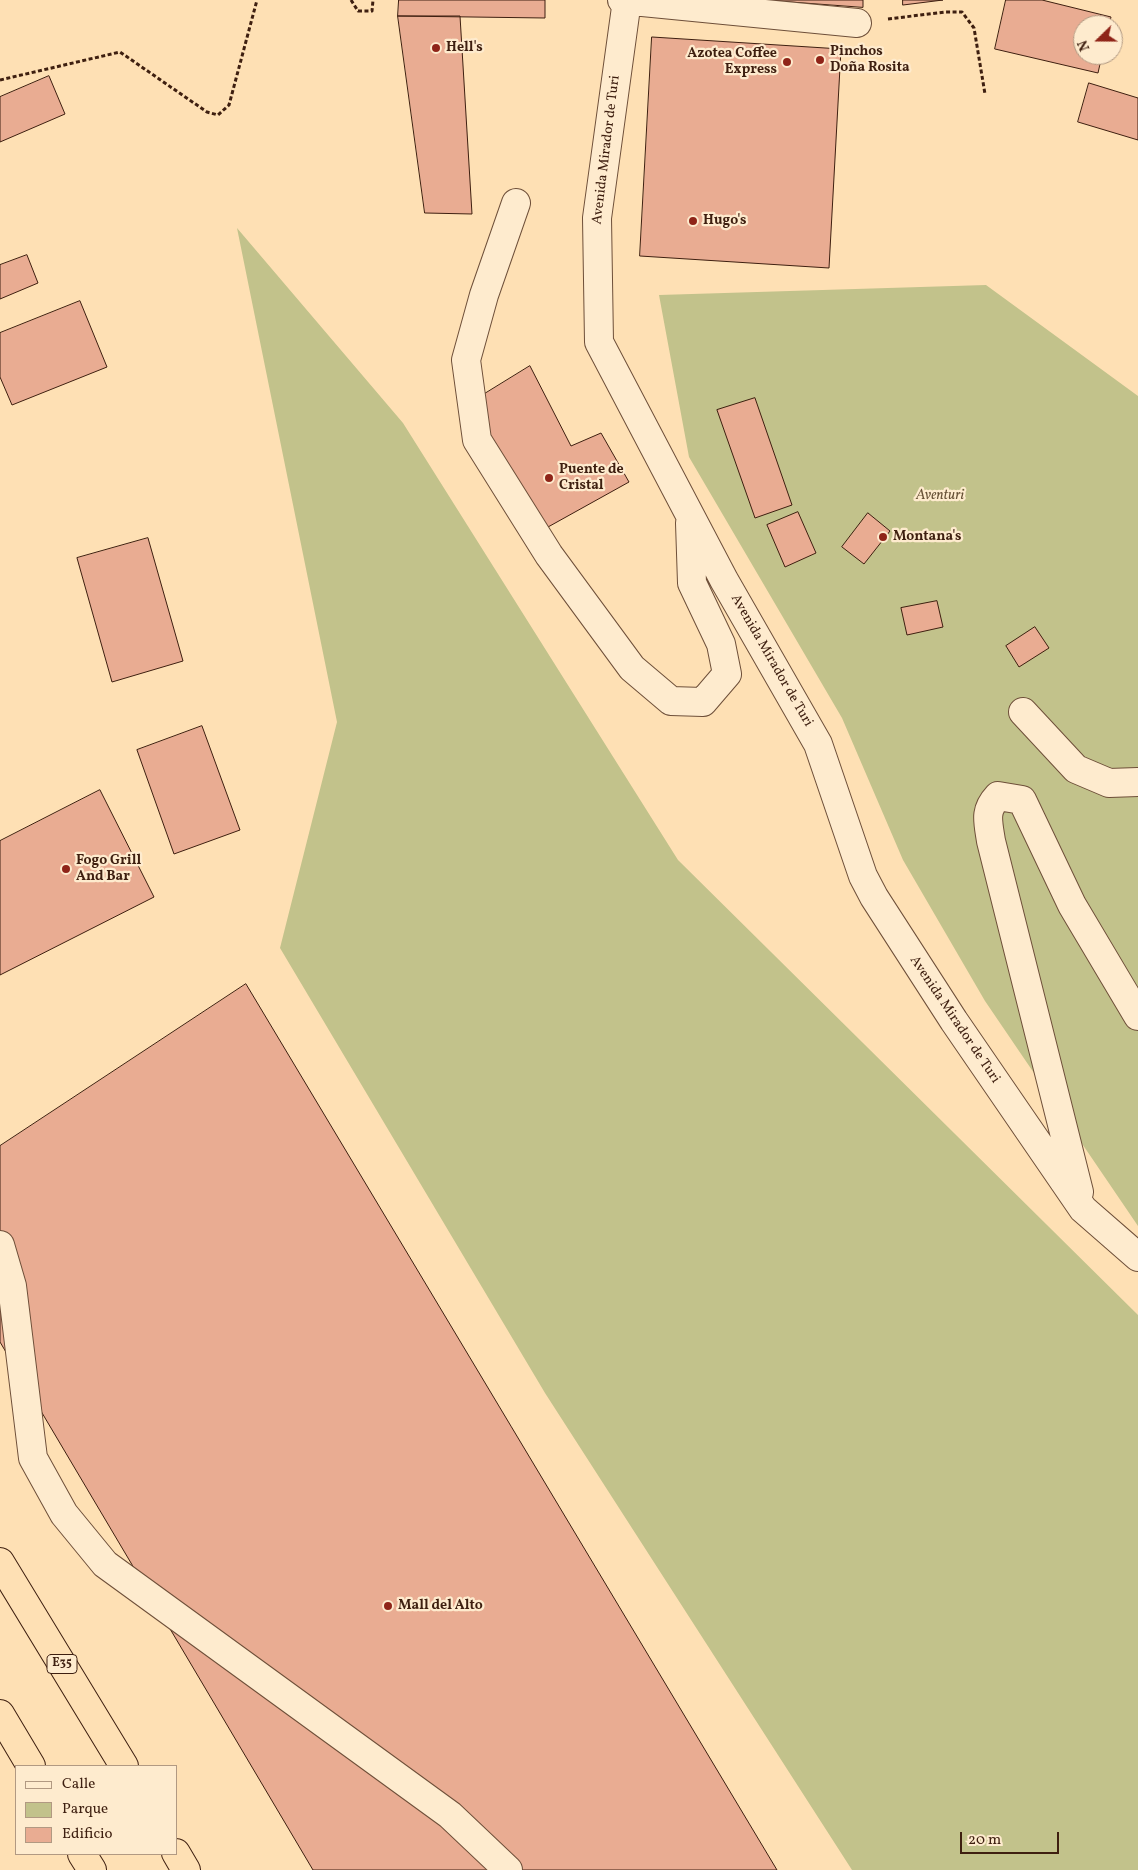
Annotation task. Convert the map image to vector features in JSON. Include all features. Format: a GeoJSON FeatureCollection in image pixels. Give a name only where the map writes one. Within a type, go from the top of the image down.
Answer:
{"type":"FeatureCollection","features":[{"type":"Feature","properties":{"kind":"highway","name":"E35"},"geometry":{"type":"LineString","coordinates":[[0,1562],[123,1765]]}},
{"type":"Feature","properties":{"kind":"highway"},"geometry":{"type":"LineString","coordinates":[[0,1714],[30,1765]]}},
{"type":"Feature","properties":{"kind":"highway"},"geometry":{"type":"LineString","coordinates":[[83,1855],[92,1870]]}},
{"type":"Feature","properties":{"kind":"highway"},"geometry":{"type":"LineString","coordinates":[[177,1855],[186,1870]]}},
{"type":"Feature","properties":{"kind":"street"},"geometry":{"type":"LineString","coordinates":[[625,1],[857,23]]}},
{"type":"Feature","properties":{"kind":"street","name":"Avenida Mirador de Turi"},"geometry":{"type":"LineString","coordinates":[[625,1],[597,218],[599,342],[724,580],[818,744],[863,876],[874,898],[954,1021],[1083,1208],[1138,1257]]}},
{"type":"Feature","properties":{"kind":"street"},"geometry":{"type":"LineString","coordinates":[[516,203],[484,295],[466,360],[478,440],[549,555],[632,668],[671,701],[703,702],[727,674],[721,644],[692,583],[689,514]]}},
{"type":"Feature","properties":{"kind":"street"},"geometry":{"type":"LineString","coordinates":[[1023,712],[1076,769],[1109,783],[1138,782]]}},
{"type":"Feature","properties":{"kind":"street"},"geometry":{"type":"LineString","coordinates":[[1083,1208],[991,840],[988,822],[989,806],[998,796],[1022,800],[1072,905],[1138,1016]]}},
{"type":"Feature","properties":{"kind":"street"},"geometry":{"type":"LineString","coordinates":[[0,1245],[12,1286],[33,1458],[64,1514],[106,1564],[450,1814],[508,1870]]}},
{"type":"Feature","properties":{"kind":"path"},"geometry":{"type":"LineString","coordinates":[[0,80],[120,52],[206,112],[218,115],[229,105],[257,0]]}},
{"type":"Feature","properties":{"kind":"path"},"geometry":{"type":"LineString","coordinates":[[351,0],[358,11],[372,11],[373,0]]}},
{"type":"Feature","properties":{"kind":"path"},"geometry":{"type":"LineString","coordinates":[[857,23],[945,12],[962,12],[974,28],[985,94]]}},
{"type":"Feature","properties":{"kind":"green space"},"geometry":{"type":"Polygon","coordinates":[[[237,228],[403,423],[678,860],[1138,1315],[1138,1870],[852,1870],[545,1393],[280,948],[337,722],[237,228]]]}},
{"type":"Feature","properties":{"kind":"green space","name":"Aventuri"},"geometry":{"type":"Polygon","coordinates":[[[986,285],[1138,396],[1138,1226],[985,1001],[903,860],[842,718],[689,457],[659,295],[986,285]]]}},
{"type":"Feature","properties":{"kind":"building"},"geometry":{"type":"Polygon","coordinates":[[[399,0],[545,0],[545,18],[398,16],[399,0]]]}},
{"type":"Feature","properties":{"kind":"building"},"geometry":{"type":"Polygon","coordinates":[[[764,0],[863,0],[863,7],[764,0]]]}},
{"type":"Feature","properties":{"kind":"building"},"geometry":{"type":"Polygon","coordinates":[[[903,0],[943,0],[903,5],[903,0]]]}},
{"type":"Feature","properties":{"kind":"building"},"geometry":{"type":"Polygon","coordinates":[[[1006,0],[1042,0],[1103,15],[1073,15],[1073,65],[1100,65],[1098,73],[995,49],[1006,0]]]}},
{"type":"Feature","properties":{"kind":"building"},"geometry":{"type":"Polygon","coordinates":[[[398,16],[460,16],[472,214],[425,213],[398,16]]]}},
{"type":"Feature","properties":{"kind":"building"},"geometry":{"type":"Polygon","coordinates":[[[652,37],[841,49],[829,268],[640,256],[652,37]]]}},
{"type":"Feature","properties":{"kind":"building"},"geometry":{"type":"Polygon","coordinates":[[[49,76],[65,114],[0,142],[0,97],[49,76]]]}},
{"type":"Feature","properties":{"kind":"building"},"geometry":{"type":"Polygon","coordinates":[[[1089,83],[1138,98],[1138,140],[1078,122],[1089,83]]]}},
{"type":"Feature","properties":{"kind":"building"},"geometry":{"type":"Polygon","coordinates":[[[27,255],[38,283],[0,299],[0,265],[27,255]]]}},
{"type":"Feature","properties":{"kind":"building"},"geometry":{"type":"Polygon","coordinates":[[[80,301],[107,367],[12,405],[0,377],[0,333],[80,301]]]}},
{"type":"Feature","properties":{"kind":"building"},"geometry":{"type":"Polygon","coordinates":[[[530,366],[571,446],[601,433],[629,482],[548,527],[490,444],[478,398],[530,366]]]}},
{"type":"Feature","properties":{"kind":"building"},"geometry":{"type":"Polygon","coordinates":[[[755,398],[792,505],[755,518],[717,410],[755,398]]]}},
{"type":"Feature","properties":{"kind":"building"},"geometry":{"type":"Polygon","coordinates":[[[798,512],[816,553],[785,567],[767,525],[798,512]]]}},
{"type":"Feature","properties":{"kind":"building"},"geometry":{"type":"Polygon","coordinates":[[[868,513],[890,531],[864,564],[842,547],[868,513]]]}},
{"type":"Feature","properties":{"kind":"building"},"geometry":{"type":"Polygon","coordinates":[[[148,538],[183,661],[112,682],[77,558],[148,538]]]}},
{"type":"Feature","properties":{"kind":"building"},"geometry":{"type":"Polygon","coordinates":[[[937,601],[943,627],[907,635],[901,608],[937,601]]]}},
{"type":"Feature","properties":{"kind":"building"},"geometry":{"type":"Polygon","coordinates":[[[1035,627],[1049,648],[1019,667],[1006,646],[1035,627]]]}},
{"type":"Feature","properties":{"kind":"building"},"geometry":{"type":"Polygon","coordinates":[[[202,726],[240,830],[174,854],[137,750],[202,726]]]}},
{"type":"Feature","properties":{"kind":"building"},"geometry":{"type":"Polygon","coordinates":[[[100,790],[154,897],[0,975],[0,841],[100,790]]]}},
{"type":"Feature","properties":{"kind":"building","name":"Mall del Alto"},"geometry":{"type":"Polygon","coordinates":[[[246,984],[777,1870],[313,1870],[0,1342],[0,1146],[246,984]]]}},
{"type":"Feature","properties":{"kind":"place","name":"Hell's"},"geometry":{"type":"Point","coordinates":[436,48]}},
{"type":"Feature","properties":{"kind":"place","name":"Pinchos Doña Rosita"},"geometry":{"type":"Point","coordinates":[820,60]}},
{"type":"Feature","properties":{"kind":"place","name":"Azotea Coffee Express"},"geometry":{"type":"Point","coordinates":[787,62]}},
{"type":"Feature","properties":{"kind":"place","name":"Hugo's"},"geometry":{"type":"Point","coordinates":[693,221]}},
{"type":"Feature","properties":{"kind":"place","name":"Puente de Cristal"},"geometry":{"type":"Point","coordinates":[549,478]}},
{"type":"Feature","properties":{"kind":"place","name":"Montana's"},"geometry":{"type":"Point","coordinates":[883,537]}},
{"type":"Feature","properties":{"kind":"place","name":"Fogo Grill And Bar"},"geometry":{"type":"Point","coordinates":[66,869]}},
{"type":"Feature","properties":{"kind":"place","name":"Mall del Alto"},"geometry":{"type":"Point","coordinates":[388,1606]}}]}
